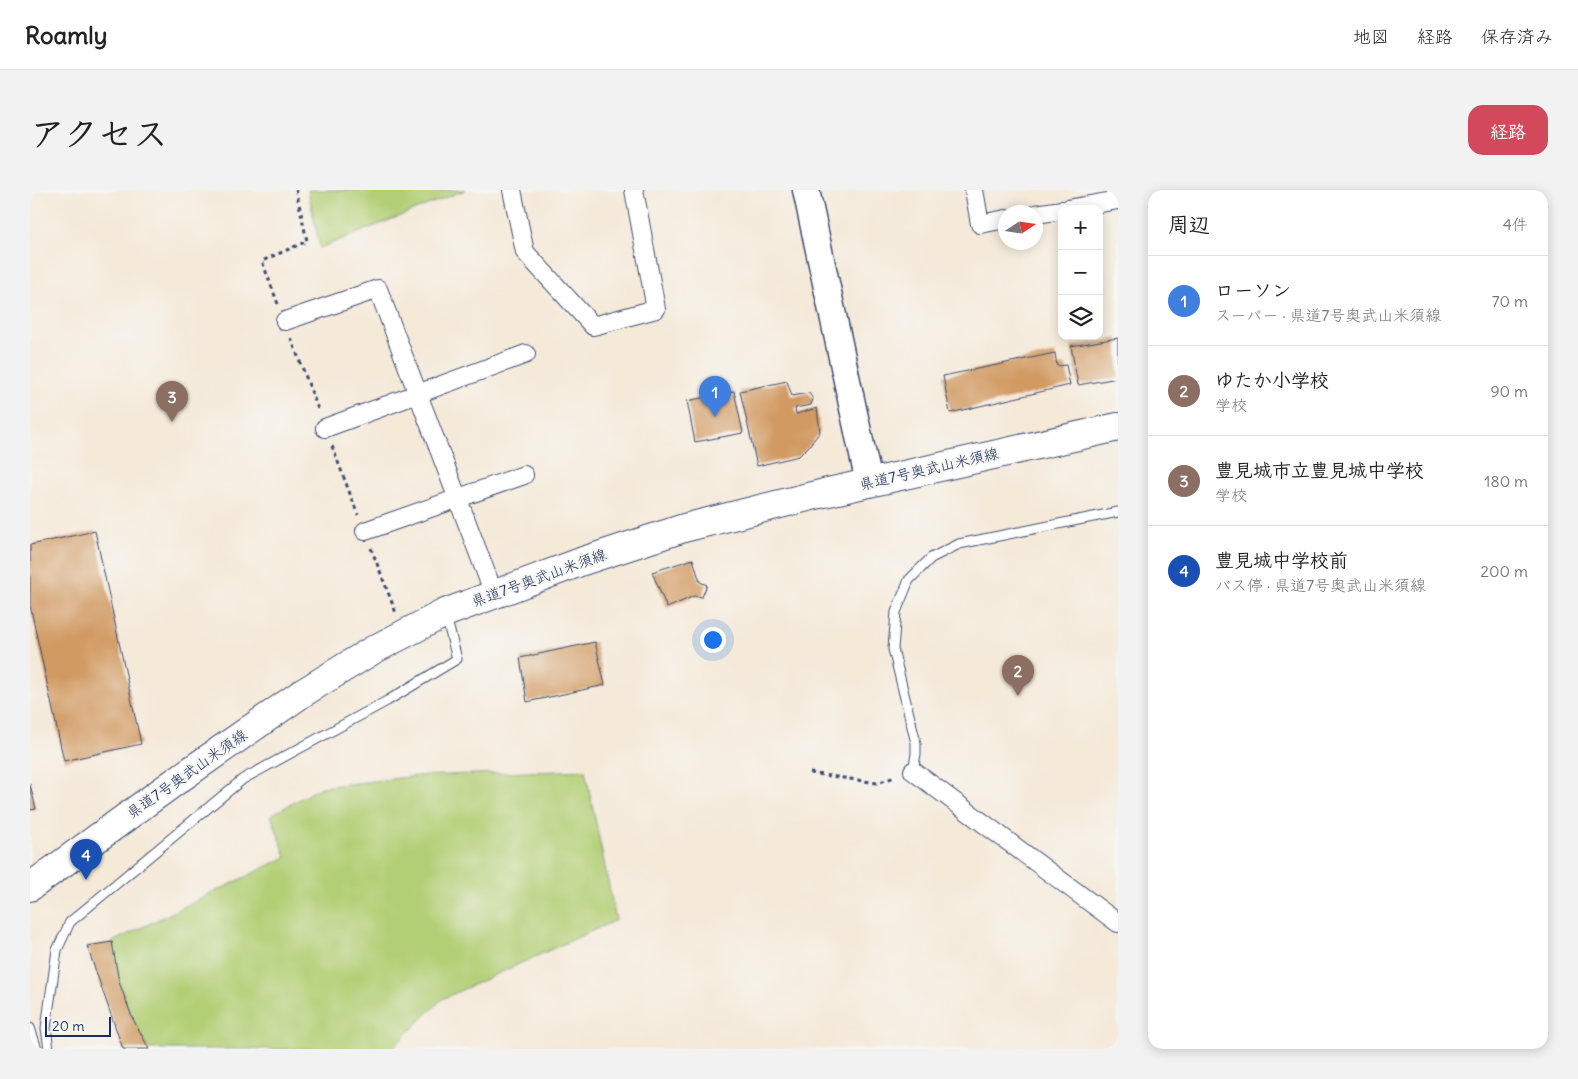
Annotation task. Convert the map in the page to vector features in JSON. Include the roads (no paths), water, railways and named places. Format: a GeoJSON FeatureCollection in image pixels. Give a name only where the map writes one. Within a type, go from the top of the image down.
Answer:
{"type":"FeatureCollection","features":[{"type":"Feature","properties":{"kind":"main road","name":"県道7号奥武山米須線"},"geometry":{"type":"LineString","coordinates":[[30,887],[176,781],[287,704],[351,663],[403,633],[445,613],[584,561],[668,533],[776,504],[1118,428]]}},
{"type":"Feature","properties":{"kind":"street"},"geometry":{"type":"LineString","coordinates":[[512,190],[525,252],[593,326],[656,309],[634,190]]}},
{"type":"Feature","properties":{"kind":"street"},"geometry":{"type":"LineString","coordinates":[[806,190],[869,483]]}},
{"type":"Feature","properties":{"kind":"street"},"geometry":{"type":"LineString","coordinates":[[974,190],[980,224],[998,221]]}},
{"type":"Feature","properties":{"kind":"street"},"geometry":{"type":"LineString","coordinates":[[1090,205],[1118,200]]}},
{"type":"Feature","properties":{"kind":"street"},"geometry":{"type":"LineString","coordinates":[[1043,213],[1058,211]]}},
{"type":"Feature","properties":{"kind":"street"},"geometry":{"type":"LineString","coordinates":[[285,322],[378,289],[494,594]]}},
{"type":"Feature","properties":{"kind":"street"},"geometry":{"type":"LineString","coordinates":[[326,428],[526,354]]}},
{"type":"Feature","properties":{"kind":"street"},"geometry":{"type":"LineString","coordinates":[[364,531],[524,475]]}},
{"type":"Feature","properties":{"kind":"street"},"geometry":{"type":"LineString","coordinates":[[913,771],[1118,923]]}},
{"type":"Feature","properties":{"kind":"lane"},"geometry":{"type":"LineString","coordinates":[[913,771],[916,743],[893,649],[896,612],[909,580],[931,558],[959,544],[1118,512]]}},
{"type":"Feature","properties":{"kind":"lane"},"geometry":{"type":"LineString","coordinates":[[48,1049],[46,1028],[57,950],[70,922],[243,779],[387,701],[457,659],[445,613]]}},
{"type":"Feature","properties":{"kind":"lane"},"geometry":{"type":"LineString","coordinates":[[30,1028],[37,1049]]}},
{"type":"Feature","properties":{"kind":"place","name":"ローソン"},"geometry":{"type":"Point","coordinates":[715,417]}},
{"type":"Feature","properties":{"kind":"place","name":"豊見城市立豊見城中学校"},"geometry":{"type":"Point","coordinates":[172,422]}},
{"type":"Feature","properties":{"kind":"place","name":"ゆたか小学校"},"geometry":{"type":"Point","coordinates":[1018,696]}},
{"type":"Feature","properties":{"kind":"place","name":"豊見城中学校前"},"geometry":{"type":"Point","coordinates":[86,880]}}]}
